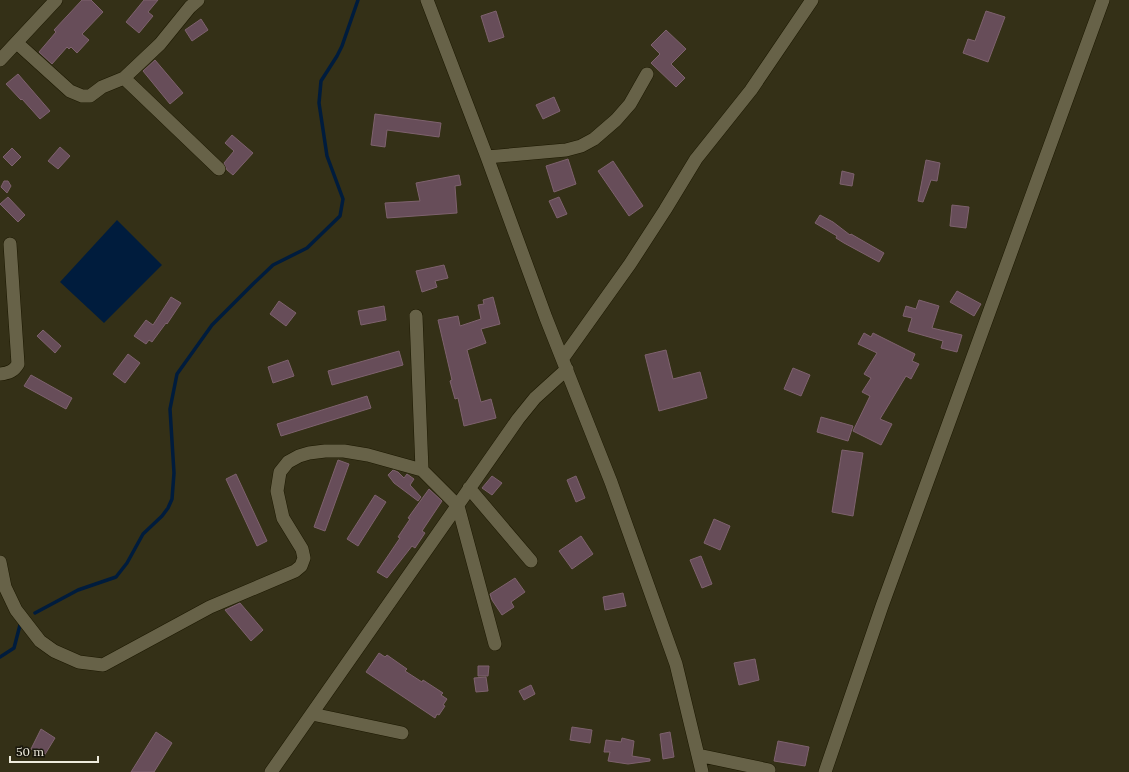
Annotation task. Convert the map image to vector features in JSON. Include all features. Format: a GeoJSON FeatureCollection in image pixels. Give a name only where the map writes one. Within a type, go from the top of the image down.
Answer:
{"type":"FeatureCollection","features":[{"type":"Feature","properties":{"kind":"street"},"geometry":{"type":"LineString","coordinates":[[0,60],[56,0]]}},
{"type":"Feature","properties":{"kind":"street"},"geometry":{"type":"LineString","coordinates":[[17,43],[70,91],[82,96],[90,96],[102,87],[124,78],[160,44],[190,7],[198,0]]}},
{"type":"Feature","properties":{"kind":"street"},"geometry":{"type":"LineString","coordinates":[[427,0],[546,318],[611,482],[676,664],[702,772]]}},
{"type":"Feature","properties":{"kind":"street"},"geometry":{"type":"LineString","coordinates":[[271,772],[518,419],[565,364],[662,216],[696,159],[751,90],[812,0]]}},
{"type":"Feature","properties":{"kind":"street"},"geometry":{"type":"LineString","coordinates":[[825,772],[885,599],[1103,0]]}},
{"type":"Feature","properties":{"kind":"street"},"geometry":{"type":"LineString","coordinates":[[487,157],[566,150],[581,146],[594,139],[616,120],[630,104],[647,74]]}},
{"type":"Feature","properties":{"kind":"street"},"geometry":{"type":"LineString","coordinates":[[124,78],[219,169]]}},
{"type":"Feature","properties":{"kind":"street"},"geometry":{"type":"LineString","coordinates":[[0,374],[7,374],[15,370],[18,364],[10,244]]}},
{"type":"Feature","properties":{"kind":"street"},"geometry":{"type":"LineString","coordinates":[[416,316],[422,470]]}},
{"type":"Feature","properties":{"kind":"street"},"geometry":{"type":"LineString","coordinates":[[0,562],[5,587],[16,610],[40,641],[54,651],[79,662],[103,665],[210,607],[295,571],[301,566],[304,558],[302,549],[283,518],[277,491],[280,472],[288,462],[299,456],[325,451],[344,451],[368,455],[422,470],[458,506],[495,644]]}},
{"type":"Feature","properties":{"kind":"street"},"geometry":{"type":"LineString","coordinates":[[469,488],[531,561]]}},
{"type":"Feature","properties":{"kind":"street"},"geometry":{"type":"LineString","coordinates":[[312,714],[402,733]]}},
{"type":"Feature","properties":{"kind":"street"},"geometry":{"type":"LineString","coordinates":[[698,755],[769,770]]}},
{"type":"Feature","properties":{"kind":"water"},"geometry":{"type":"Polygon","coordinates":[[[117,220],[162,265],[104,323],[60,282],[117,220]]]}},
{"type":"Feature","properties":{"kind":"building"},"geometry":{"type":"Polygon","coordinates":[[[82,0],[91,0],[103,12],[82,34],[89,40],[77,53],[71,47],[69,49],[67,47],[52,64],[39,52],[56,32],[54,30],[82,0]]]}},
{"type":"Feature","properties":{"kind":"building"},"geometry":{"type":"Polygon","coordinates":[[[144,0],[158,0],[148,12],[153,16],[139,33],[126,22],[144,0]]]}},
{"type":"Feature","properties":{"kind":"building"},"geometry":{"type":"Polygon","coordinates":[[[496,11],[504,37],[489,42],[481,16],[496,11]]]}},
{"type":"Feature","properties":{"kind":"building"},"geometry":{"type":"Polygon","coordinates":[[[986,11],[1005,17],[988,62],[963,53],[968,39],[975,41],[986,11]]]}},
{"type":"Feature","properties":{"kind":"building"},"geometry":{"type":"Polygon","coordinates":[[[201,19],[208,30],[192,41],[185,30],[201,19]]]}},
{"type":"Feature","properties":{"kind":"building"},"geometry":{"type":"Polygon","coordinates":[[[666,30],[686,49],[671,64],[685,78],[676,87],[651,63],[660,54],[651,45],[666,30]]]}},
{"type":"Feature","properties":{"kind":"building"},"geometry":{"type":"Polygon","coordinates":[[[155,60],[183,93],[170,104],[143,71],[155,60]]]}},
{"type":"Feature","properties":{"kind":"building"},"geometry":{"type":"Polygon","coordinates":[[[18,74],[50,111],[40,119],[6,84],[18,74]]]}},
{"type":"Feature","properties":{"kind":"building"},"geometry":{"type":"Polygon","coordinates":[[[554,97],[560,111],[543,119],[536,105],[554,97]]]}},
{"type":"Feature","properties":{"kind":"building"},"geometry":{"type":"Polygon","coordinates":[[[375,114],[441,123],[439,137],[387,130],[385,147],[371,145],[375,114]]]}},
{"type":"Feature","properties":{"kind":"building"},"geometry":{"type":"Polygon","coordinates":[[[232,135],[253,153],[233,175],[227,170],[224,163],[234,151],[225,143],[232,135]]]}},
{"type":"Feature","properties":{"kind":"building"},"geometry":{"type":"Polygon","coordinates":[[[60,147],[70,156],[58,169],[48,161],[60,147]]]}},
{"type":"Feature","properties":{"kind":"building"},"geometry":{"type":"Polygon","coordinates":[[[12,148],[21,157],[12,166],[3,157],[12,148]]]}},
{"type":"Feature","properties":{"kind":"building"},"geometry":{"type":"Polygon","coordinates":[[[568,159],[576,184],[554,192],[546,166],[568,159]]]}},
{"type":"Feature","properties":{"kind":"building"},"geometry":{"type":"Polygon","coordinates":[[[926,160],[940,163],[937,181],[931,180],[923,202],[918,201],[926,160]]]}},
{"type":"Feature","properties":{"kind":"building"},"geometry":{"type":"Polygon","coordinates":[[[613,161],[643,206],[629,216],[598,171],[613,161]]]}},
{"type":"Feature","properties":{"kind":"building"},"geometry":{"type":"Polygon","coordinates":[[[842,171],[854,174],[852,186],[840,184],[842,171]]]}},
{"type":"Feature","properties":{"kind":"building"},"geometry":{"type":"Polygon","coordinates":[[[459,175],[461,185],[455,186],[457,213],[387,218],[385,203],[420,201],[416,183],[459,175]]]}},
{"type":"Feature","properties":{"kind":"building"},"geometry":{"type":"Polygon","coordinates":[[[4,181],[8,181],[11,186],[7,193],[1,187],[4,181]]]}},
{"type":"Feature","properties":{"kind":"building"},"geometry":{"type":"Polygon","coordinates":[[[8,197],[25,215],[18,222],[0,204],[8,197]]]}},
{"type":"Feature","properties":{"kind":"building"},"geometry":{"type":"Polygon","coordinates":[[[559,197],[567,214],[557,218],[549,201],[559,197]]]}},
{"type":"Feature","properties":{"kind":"building"},"geometry":{"type":"Polygon","coordinates":[[[952,205],[969,207],[966,228],[950,226],[952,205]]]}},
{"type":"Feature","properties":{"kind":"building"},"geometry":{"type":"Polygon","coordinates":[[[820,215],[833,222],[850,235],[851,234],[884,253],[879,262],[844,243],[836,238],[837,236],[815,223],[820,215]]]}},
{"type":"Feature","properties":{"kind":"building"},"geometry":{"type":"Polygon","coordinates":[[[444,265],[448,278],[435,281],[437,287],[422,292],[416,271],[444,265]]]}},
{"type":"Feature","properties":{"kind":"building"},"geometry":{"type":"Polygon","coordinates":[[[957,291],[981,304],[974,316],[950,302],[957,291]]]}},
{"type":"Feature","properties":{"kind":"building"},"geometry":{"type":"Polygon","coordinates":[[[171,297],[181,303],[167,324],[166,323],[152,342],[149,340],[146,344],[134,336],[146,320],[153,325],[171,297]]]}},
{"type":"Feature","properties":{"kind":"building"},"geometry":{"type":"Polygon","coordinates":[[[493,297],[500,324],[481,329],[486,343],[467,350],[481,402],[491,399],[496,418],[464,426],[458,398],[455,399],[450,381],[452,380],[438,320],[458,316],[460,326],[481,319],[478,305],[484,304],[483,300],[493,297]]]}},
{"type":"Feature","properties":{"kind":"building"},"geometry":{"type":"Polygon","coordinates":[[[919,300],[939,306],[932,328],[962,335],[957,352],[941,348],[943,341],[908,331],[912,318],[903,316],[906,306],[916,309],[919,300]]]}},
{"type":"Feature","properties":{"kind":"building"},"geometry":{"type":"Polygon","coordinates":[[[279,301],[296,313],[286,326],[270,314],[279,301]]]}},
{"type":"Feature","properties":{"kind":"building"},"geometry":{"type":"Polygon","coordinates":[[[384,306],[386,320],[361,325],[358,311],[384,306]]]}},
{"type":"Feature","properties":{"kind":"building"},"geometry":{"type":"Polygon","coordinates":[[[43,330],[61,346],[55,353],[37,336],[43,330]]]}},
{"type":"Feature","properties":{"kind":"building"},"geometry":{"type":"Polygon","coordinates":[[[864,333],[871,337],[873,333],[915,354],[912,361],[919,364],[911,379],[906,376],[880,419],[892,424],[881,445],[853,431],[870,396],[862,392],[871,378],[864,374],[877,353],[858,344],[864,333]]]}},
{"type":"Feature","properties":{"kind":"building"},"geometry":{"type":"Polygon","coordinates":[[[666,350],[673,379],[700,372],[707,398],[659,411],[645,355],[666,350]]]}},
{"type":"Feature","properties":{"kind":"building"},"geometry":{"type":"Polygon","coordinates":[[[399,351],[403,365],[332,385],[328,371],[399,351]]]}},
{"type":"Feature","properties":{"kind":"building"},"geometry":{"type":"Polygon","coordinates":[[[128,354],[140,363],[125,383],[113,374],[128,354]]]}},
{"type":"Feature","properties":{"kind":"building"},"geometry":{"type":"Polygon","coordinates":[[[288,360],[294,376],[273,383],[268,367],[288,360]]]}},
{"type":"Feature","properties":{"kind":"building"},"geometry":{"type":"Polygon","coordinates":[[[793,368],[810,375],[801,396],[784,389],[793,368]]]}},
{"type":"Feature","properties":{"kind":"building"},"geometry":{"type":"Polygon","coordinates":[[[31,375],[72,398],[66,409],[24,386],[31,375]]]}},
{"type":"Feature","properties":{"kind":"building"},"geometry":{"type":"Polygon","coordinates":[[[367,396],[371,408],[281,436],[277,424],[367,396]]]}},
{"type":"Feature","properties":{"kind":"building"},"geometry":{"type":"Polygon","coordinates":[[[821,417],[853,426],[848,441],[817,432],[821,417]]]}},
{"type":"Feature","properties":{"kind":"building"},"geometry":{"type":"Polygon","coordinates":[[[842,450],[863,453],[853,516],[832,512],[842,450]]]}},
{"type":"Feature","properties":{"kind":"building"},"geometry":{"type":"Polygon","coordinates":[[[338,460],[349,464],[325,531],[314,527],[338,460]]]}},
{"type":"Feature","properties":{"kind":"building"},"geometry":{"type":"Polygon","coordinates":[[[393,470],[398,472],[404,478],[407,474],[414,479],[410,485],[421,497],[418,501],[394,483],[388,475],[393,470]]]}},
{"type":"Feature","properties":{"kind":"building"},"geometry":{"type":"Polygon","coordinates":[[[236,474],[267,541],[257,546],[226,479],[236,474]]]}},
{"type":"Feature","properties":{"kind":"building"},"geometry":{"type":"Polygon","coordinates":[[[492,476],[502,483],[492,495],[482,488],[492,476]]]}},
{"type":"Feature","properties":{"kind":"building"},"geometry":{"type":"Polygon","coordinates":[[[576,476],[585,498],[576,502],[567,480],[576,476]]]}},
{"type":"Feature","properties":{"kind":"building"},"geometry":{"type":"Polygon","coordinates":[[[429,489],[442,501],[422,531],[425,533],[415,548],[412,546],[387,578],[377,572],[400,538],[398,537],[410,519],[408,518],[429,489]]]}},
{"type":"Feature","properties":{"kind":"building"},"geometry":{"type":"Polygon","coordinates":[[[375,495],[386,502],[358,546],[347,539],[375,495]]]}},
{"type":"Feature","properties":{"kind":"building"},"geometry":{"type":"Polygon","coordinates":[[[714,519],[730,526],[720,550],[704,543],[714,519]]]}},
{"type":"Feature","properties":{"kind":"building"},"geometry":{"type":"Polygon","coordinates":[[[581,536],[593,554],[572,569],[559,551],[581,536]]]}},
{"type":"Feature","properties":{"kind":"building"},"geometry":{"type":"Polygon","coordinates":[[[701,556],[712,584],[702,588],[690,560],[701,556]]]}},
{"type":"Feature","properties":{"kind":"building"},"geometry":{"type":"Polygon","coordinates":[[[515,578],[525,592],[511,602],[514,607],[502,615],[492,600],[490,594],[515,578]]]}},
{"type":"Feature","properties":{"kind":"building"},"geometry":{"type":"Polygon","coordinates":[[[623,593],[626,606],[605,610],[603,597],[623,593]]]}},
{"type":"Feature","properties":{"kind":"building"},"geometry":{"type":"Polygon","coordinates":[[[240,603],[263,630],[251,641],[225,610],[240,603]]]}},
{"type":"Feature","properties":{"kind":"building"},"geometry":{"type":"Polygon","coordinates":[[[379,653],[385,657],[387,655],[407,669],[405,671],[422,682],[423,680],[443,693],[441,695],[447,699],[443,705],[445,706],[439,715],[437,714],[435,718],[366,672],[379,653]]]}},
{"type":"Feature","properties":{"kind":"building"},"geometry":{"type":"Polygon","coordinates":[[[755,659],[759,680],[739,685],[734,663],[755,659]]]}},
{"type":"Feature","properties":{"kind":"building"},"geometry":{"type":"Polygon","coordinates":[[[478,666],[489,666],[488,676],[478,676],[478,666]]]}},
{"type":"Feature","properties":{"kind":"building"},"geometry":{"type":"Polygon","coordinates":[[[486,677],[488,691],[476,692],[474,678],[486,677]]]}},
{"type":"Feature","properties":{"kind":"building"},"geometry":{"type":"Polygon","coordinates":[[[531,685],[535,694],[524,700],[519,691],[531,685]]]}},
{"type":"Feature","properties":{"kind":"building"},"geometry":{"type":"Polygon","coordinates":[[[572,727],[592,730],[590,743],[570,740],[572,727]]]}},
{"type":"Feature","properties":{"kind":"building"},"geometry":{"type":"Polygon","coordinates":[[[41,729],[55,738],[44,756],[31,749],[41,729]]]}},
{"type":"Feature","properties":{"kind":"building"},"geometry":{"type":"Polygon","coordinates":[[[156,732],[172,743],[154,772],[131,772],[156,732]]]}},
{"type":"Feature","properties":{"kind":"building"},"geometry":{"type":"Polygon","coordinates":[[[670,732],[674,757],[663,759],[660,734],[670,732]]]}},
{"type":"Feature","properties":{"kind":"building"},"geometry":{"type":"Polygon","coordinates":[[[622,738],[634,741],[632,756],[650,759],[650,761],[628,764],[608,761],[610,752],[604,752],[606,740],[621,742],[622,738]]]}},
{"type":"Feature","properties":{"kind":"building"},"geometry":{"type":"Polygon","coordinates":[[[778,741],[809,747],[805,766],[774,761],[778,741]]]}},
{"type":"Feature","properties":{"kind":"waterway"},"geometry":{"type":"LineString","coordinates":[[35,613],[78,590],[116,577],[127,563],[143,534],[162,516],[172,499],[174,473],[170,409],[177,374],[212,325],[253,284],[273,265],[307,248],[340,216],[343,199],[327,156],[319,103],[321,81],[342,46],[358,0]]}},
{"type":"Feature","properties":{"kind":"waterway"},"geometry":{"type":"LineString","coordinates":[[0,657],[14,648],[20,625]]}}]}
